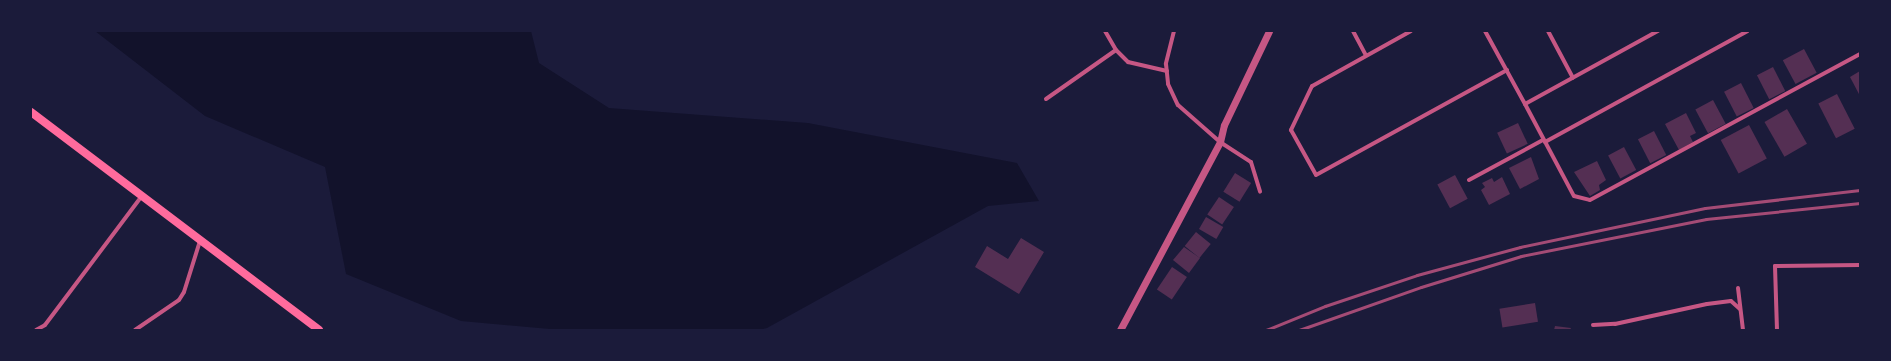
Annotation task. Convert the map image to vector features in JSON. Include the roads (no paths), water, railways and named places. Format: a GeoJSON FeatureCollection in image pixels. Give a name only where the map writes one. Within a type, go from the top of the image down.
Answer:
{"type":"FeatureCollection","features":[{"type":"Feature","properties":{"kind":"main road"},"geometry":{"type":"LineString","coordinates":[[31,112],[141,197],[319,330]]}},
{"type":"Feature","properties":{"kind":"street"},"geometry":{"type":"LineString","coordinates":[[1105,31],[1116,50],[1128,62],[1167,71]]}},
{"type":"Feature","properties":{"kind":"street"},"geometry":{"type":"LineString","coordinates":[[1174,31],[1167,71],[1168,84],[1178,105],[1220,142],[1251,162],[1260,192]]}},
{"type":"Feature","properties":{"kind":"street"},"geometry":{"type":"LineString","coordinates":[[1120,330],[1220,142],[1224,125],[1269,31]]}},
{"type":"Feature","properties":{"kind":"street"},"geometry":{"type":"LineString","coordinates":[[1353,31],[1366,55]]}},
{"type":"Feature","properties":{"kind":"street"},"geometry":{"type":"LineString","coordinates":[[1411,31],[1312,86],[1291,130],[1316,175],[1506,70]]}},
{"type":"Feature","properties":{"kind":"street"},"geometry":{"type":"LineString","coordinates":[[1485,31],[1574,196],[1590,200],[1860,54]]}},
{"type":"Feature","properties":{"kind":"street"},"geometry":{"type":"LineString","coordinates":[[1548,31],[1573,78]]}},
{"type":"Feature","properties":{"kind":"street"},"geometry":{"type":"LineString","coordinates":[[1525,104],[1658,31]]}},
{"type":"Feature","properties":{"kind":"street"},"geometry":{"type":"LineString","coordinates":[[1469,180],[1748,31]]}},
{"type":"Feature","properties":{"kind":"street"},"geometry":{"type":"LineString","coordinates":[[1046,99],[1116,50]]}},
{"type":"Feature","properties":{"kind":"street"},"geometry":{"type":"LineString","coordinates":[[36,330],[45,325],[141,197]]}},
{"type":"Feature","properties":{"kind":"street"},"geometry":{"type":"LineString","coordinates":[[136,330],[179,300],[184,292],[200,241]]}},
{"type":"Feature","properties":{"kind":"street"},"geometry":{"type":"LineString","coordinates":[[1777,330],[1775,266],[1860,265]]}},
{"type":"Feature","properties":{"kind":"street"},"geometry":{"type":"LineString","coordinates":[[1738,288],[1743,330]]}},
{"type":"Feature","properties":{"kind":"street"},"geometry":{"type":"LineString","coordinates":[[1593,325],[1615,324],[1707,304],[1731,301],[1740,309]]}},
{"type":"Feature","properties":{"kind":"railway"},"geometry":{"type":"LineString","coordinates":[[1266,330],[1325,306],[1417,275],[1520,247],[1705,208],[1860,190]]}},
{"type":"Feature","properties":{"kind":"railway"},"geometry":{"type":"LineString","coordinates":[[1299,330],[1421,287],[1521,256],[1706,219],[1860,203]]}}]}
